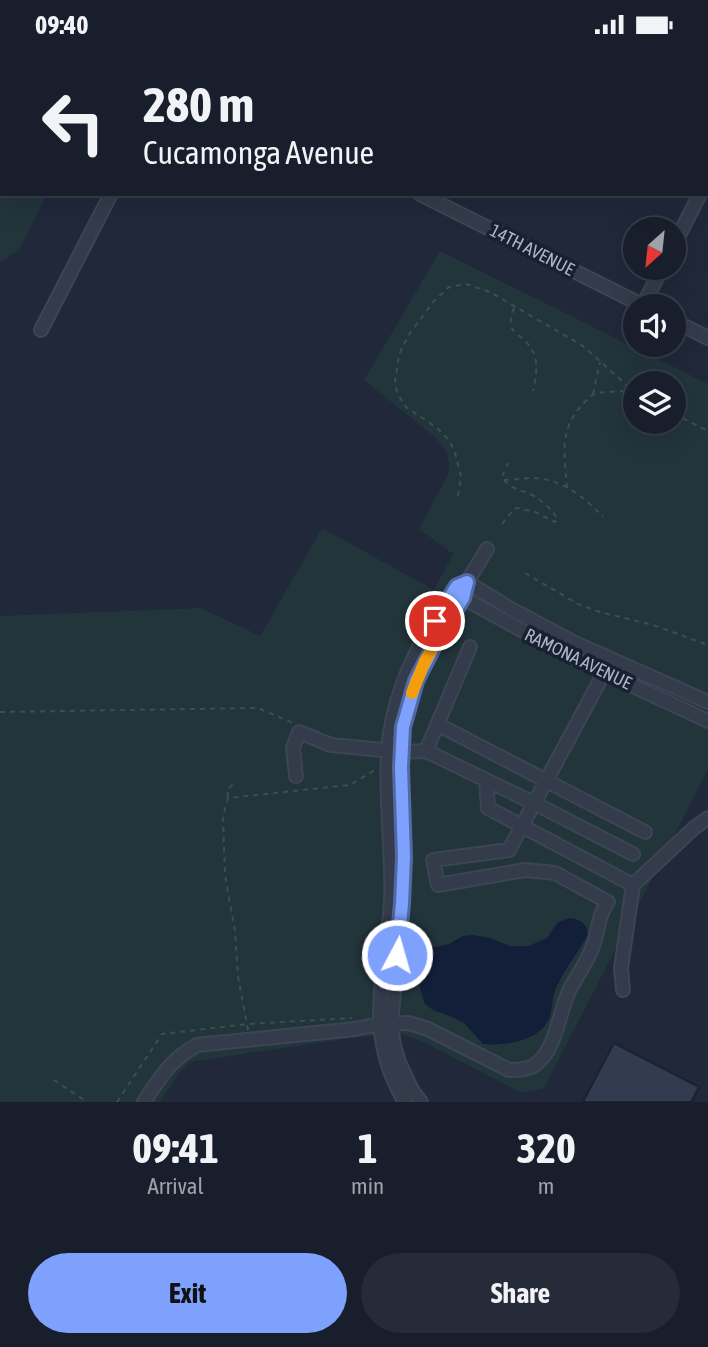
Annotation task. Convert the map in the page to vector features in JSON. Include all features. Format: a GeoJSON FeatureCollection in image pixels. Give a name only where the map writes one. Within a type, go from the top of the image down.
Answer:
{"type":"FeatureCollection","features":[{"type":"Feature","properties":{"kind":"street"},"geometry":{"type":"LineString","coordinates":[[41,330],[110,196]]}},
{"type":"Feature","properties":{"kind":"street","name":"14TH AVENUE"},"geometry":{"type":"LineString","coordinates":[[424,196],[623,296]]}},
{"type":"Feature","properties":{"kind":"street"},"geometry":{"type":"LineString","coordinates":[[445,207],[450,196]]}},
{"type":"Feature","properties":{"kind":"street"},"geometry":{"type":"LineString","coordinates":[[686,221],[699,196]]}},
{"type":"Feature","properties":{"kind":"street"},"geometry":{"type":"LineString","coordinates":[[686,327],[708,338]]}},
{"type":"Feature","properties":{"kind":"street"},"geometry":{"type":"LineString","coordinates":[[405,1102],[388,1068],[382,1047],[402,904],[404,857],[395,751],[416,681],[462,589],[487,549]]}},
{"type":"Feature","properties":{"kind":"street","name":"RAMONA AVENUE"},"geometry":{"type":"LineString","coordinates":[[462,589],[538,640],[708,721]]}},
{"type":"Feature","properties":{"kind":"street","name":"RAMONA AVENUE"},"geometry":{"type":"LineString","coordinates":[[462,589],[511,609],[575,643],[708,702]]}},
{"type":"Feature","properties":{"kind":"street"},"geometry":{"type":"LineString","coordinates":[[426,751],[470,647]]}},
{"type":"Feature","properties":{"kind":"street"},"geometry":{"type":"LineString","coordinates":[[509,850],[604,673]]}},
{"type":"Feature","properties":{"kind":"street"},"geometry":{"type":"LineString","coordinates":[[438,725],[645,832]]}},
{"type":"Feature","properties":{"kind":"street"},"geometry":{"type":"LineString","coordinates":[[296,776],[293,748],[299,732],[331,745],[426,751],[633,854]]}},
{"type":"Feature","properties":{"kind":"street"},"geometry":{"type":"LineString","coordinates":[[486,780],[488,808],[633,885]]}},
{"type":"Feature","properties":{"kind":"street"},"geometry":{"type":"LineString","coordinates":[[623,990],[621,968],[633,885],[708,818]]}},
{"type":"Feature","properties":{"kind":"street"},"geometry":{"type":"LineString","coordinates":[[509,850],[525,870]]}},
{"type":"Feature","properties":{"kind":"street"},"geometry":{"type":"LineString","coordinates":[[144,1102],[166,1069],[180,1055],[197,1045],[355,1030],[385,1024],[409,1023],[428,1029],[509,1070],[523,1070],[535,1065],[555,1034],[569,992],[594,944],[600,913],[608,902],[555,873],[525,870],[438,885],[433,860],[509,850]]}},
{"type":"Feature","properties":{"kind":"street"},"geometry":{"type":"LineString","coordinates":[[385,1024],[399,1062],[412,1090],[421,1102]]}},
{"type":"Feature","properties":{"kind":"path"},"geometry":{"type":"LineString","coordinates":[[458,496],[461,476],[454,449],[437,428],[405,407],[397,393],[395,382],[399,355],[408,336],[434,301],[449,287],[466,284],[490,292],[583,346],[623,381]]}},
{"type":"Feature","properties":{"kind":"path"},"geometry":{"type":"LineString","coordinates":[[514,306],[510,323],[512,328],[531,347],[535,358],[537,368],[533,391]]}},
{"type":"Feature","properties":{"kind":"path"},"geometry":{"type":"LineString","coordinates":[[567,488],[564,454],[566,431],[576,412],[593,395],[600,361]]}},
{"type":"Feature","properties":{"kind":"path"},"geometry":{"type":"LineString","coordinates":[[593,395],[623,392]]}},
{"type":"Feature","properties":{"kind":"path"},"geometry":{"type":"LineString","coordinates":[[686,420],[708,431]]}},
{"type":"Feature","properties":{"kind":"path"},"geometry":{"type":"LineString","coordinates":[[502,524],[517,508],[535,512],[553,521],[558,519],[545,504],[504,481],[503,474],[508,463]]}},
{"type":"Feature","properties":{"kind":"path"},"geometry":{"type":"LineString","coordinates":[[504,481],[534,478],[549,480],[589,502],[603,517]]}},
{"type":"Feature","properties":{"kind":"path"},"geometry":{"type":"LineString","coordinates":[[525,573],[578,604],[600,613],[653,625],[708,645]]}},
{"type":"Feature","properties":{"kind":"path"},"geometry":{"type":"LineString","coordinates":[[0,712],[258,708]]}},
{"type":"Feature","properties":{"kind":"path"},"geometry":{"type":"LineString","coordinates":[[228,798],[350,785],[379,768]]}},
{"type":"Feature","properties":{"kind":"path"},"geometry":{"type":"LineString","coordinates":[[235,782],[227,790],[228,798],[223,817],[225,875],[249,1040]]}},
{"type":"Feature","properties":{"kind":"path"},"geometry":{"type":"LineString","coordinates":[[54,1080],[87,1102]]}},
{"type":"Feature","properties":{"kind":"shaded area"},"geometry":{"type":"Polygon","coordinates":[[[0,196],[46,196],[19,250],[0,262],[0,196]]]}},
{"type":"Feature","properties":{"kind":"shaded area"},"geometry":{"type":"Polygon","coordinates":[[[440,251],[623,342],[623,357],[654,357],[682,371],[623,371],[623,434],[686,434],[686,373],[708,384],[708,770],[544,1088],[522,1093],[403,1034],[350,1038],[190,1062],[160,1102],[0,1102],[0,616],[201,608],[260,636],[322,528],[434,590],[453,554],[419,529],[449,473],[448,454],[436,438],[364,380],[440,251]]]}},
{"type":"Feature","properties":{"kind":"water"},"geometry":{"type":"Polygon","coordinates":[[[570,918],[583,923],[587,936],[556,988],[546,1024],[531,1036],[512,1043],[483,1044],[464,1023],[425,1004],[418,982],[417,963],[418,959],[432,948],[473,935],[510,946],[529,946],[547,938],[558,922],[570,918]]]}},
{"type":"Feature","properties":{"kind":"building"},"geometry":{"type":"Polygon","coordinates":[[[614,1043],[699,1087],[691,1102],[583,1102],[614,1043]]]}},
{"type":"Feature","properties":{"kind":"slow traffic"},"geometry":{"type":"LineString","coordinates":[[412,693],[425,661],[452,615]]}},
{"type":"Feature","properties":{"kind":"route"},"geometry":{"type":"LineString","coordinates":[[397,955],[404,857],[401,767],[403,727],[416,681],[463,598],[467,582],[457,586],[435,621]]}}]}
